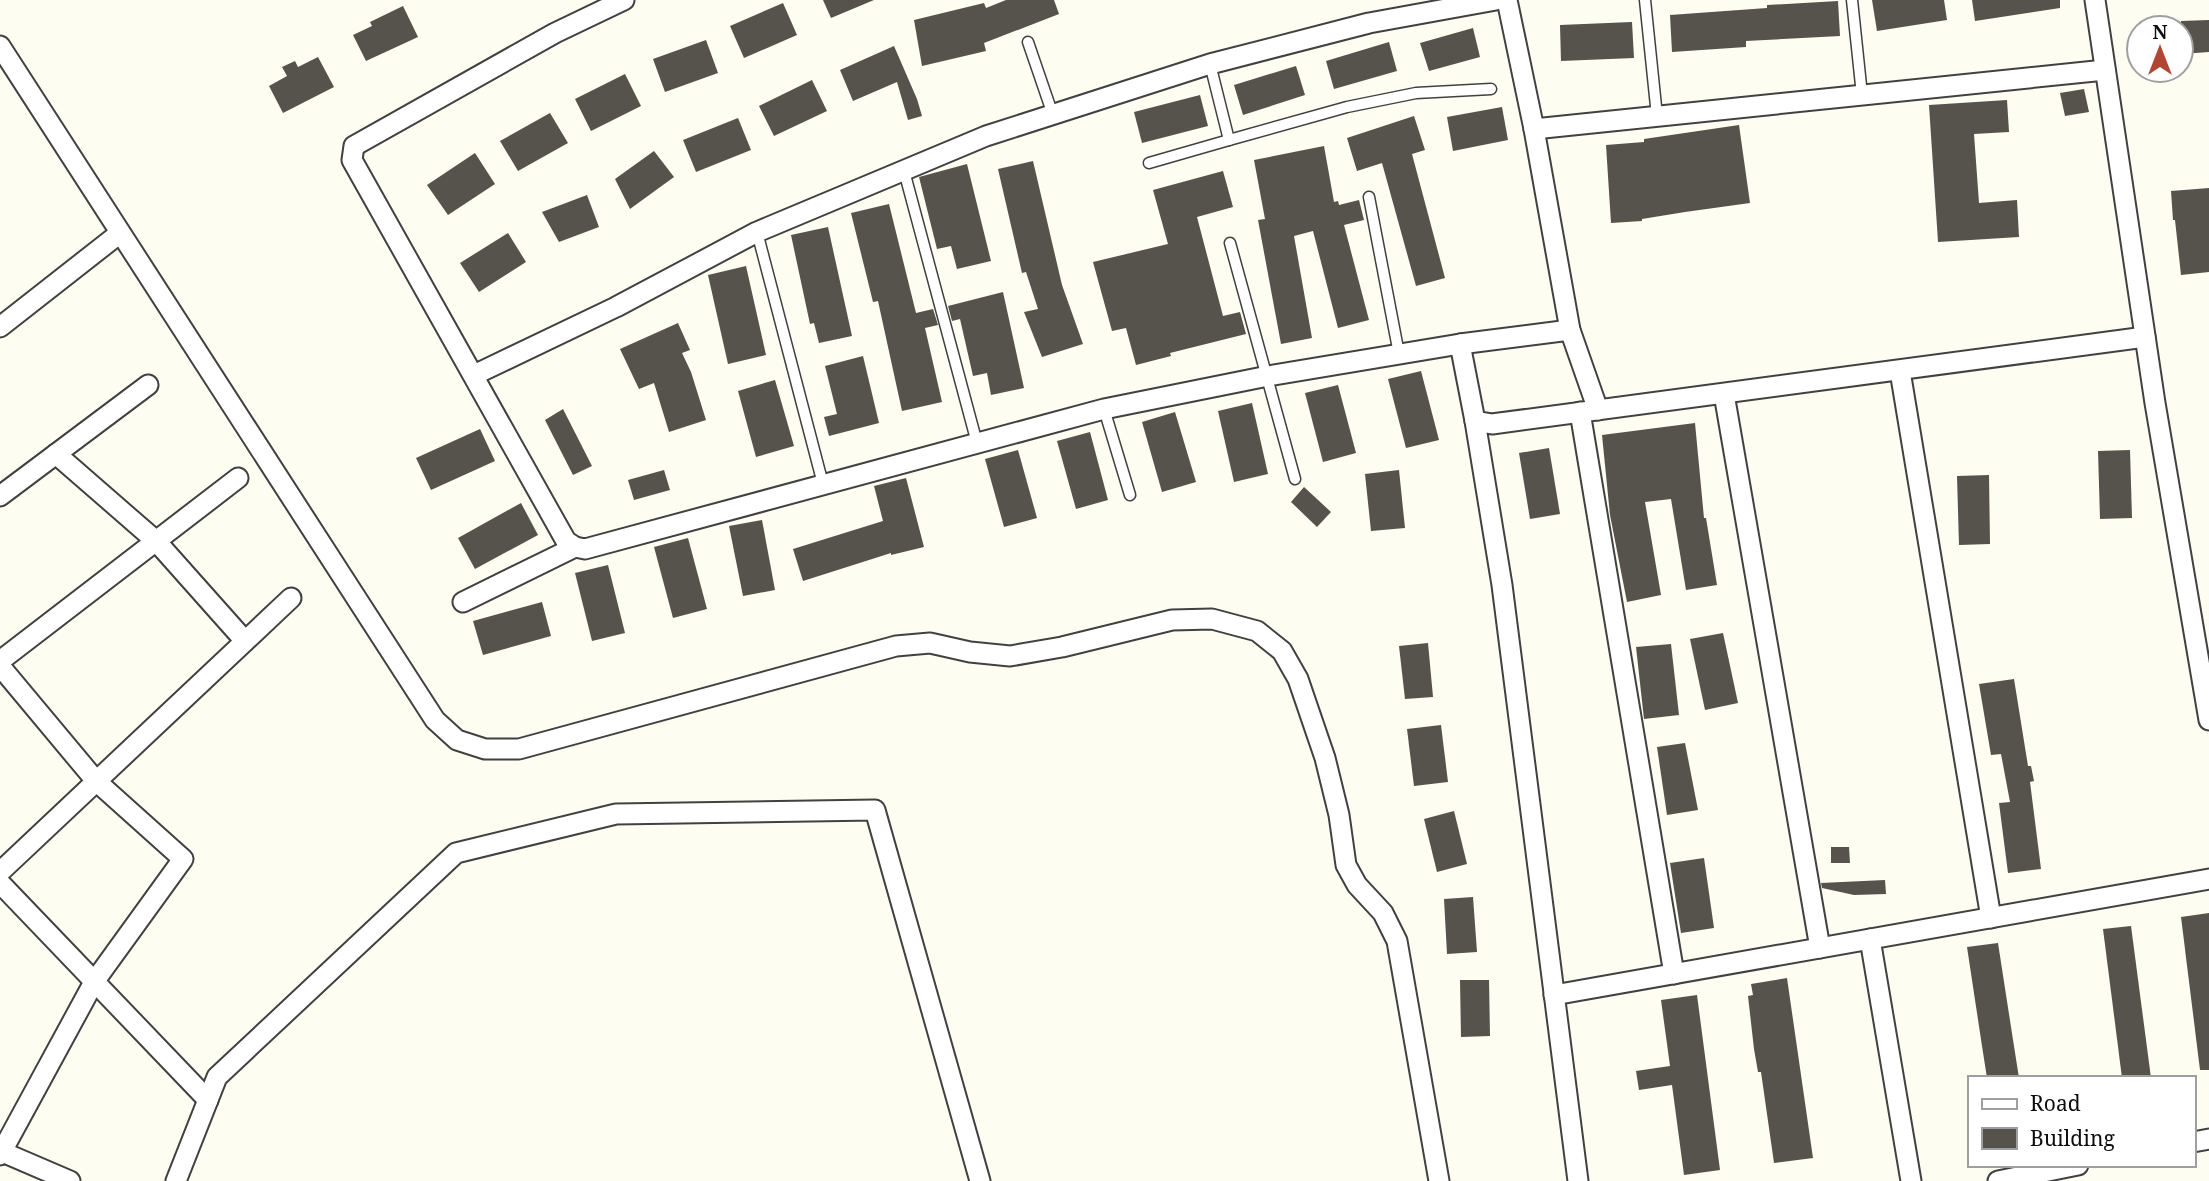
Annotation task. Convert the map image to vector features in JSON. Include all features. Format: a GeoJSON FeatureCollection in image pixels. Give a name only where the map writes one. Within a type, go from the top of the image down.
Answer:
{"type":"FeatureCollection","features":[{"type":"Feature","properties":{"kind":"street"},"geometry":{"type":"LineString","coordinates":[[624,0],[543,40],[354,146],[351,153],[352,160],[566,541],[575,547],[584,549],[1104,409],[1268,376],[1460,344],[1570,330]]}},
{"type":"Feature","properties":{"kind":"street"},"geometry":{"type":"LineString","coordinates":[[474,375],[617,307],[757,232],[986,136],[1210,64],[1369,23],[1496,0]]}},
{"type":"Feature","properties":{"kind":"street"},"geometry":{"type":"LineString","coordinates":[[1507,0],[1534,129],[1570,330],[1589,411],[1674,974]]}},
{"type":"Feature","properties":{"kind":"street"},"geometry":{"type":"LineString","coordinates":[[2095,0],[2145,337],[2209,720]]}},
{"type":"Feature","properties":{"kind":"street"},"geometry":{"type":"LineString","coordinates":[[0,46],[435,720],[457,740],[485,748],[519,748],[896,646],[930,643],[970,652],[1010,656],[1062,647],[1172,621],[1212,619],[1257,631],[1282,651],[1298,679],[1334,792],[1346,865],[1357,885],[1383,914],[1397,941],[1439,1181]]}},
{"type":"Feature","properties":{"kind":"street"},"geometry":{"type":"LineString","coordinates":[[1534,129],[2105,70]]}},
{"type":"Feature","properties":{"kind":"street"},"geometry":{"type":"LineString","coordinates":[[0,327],[120,233]]}},
{"type":"Feature","properties":{"kind":"street"},"geometry":{"type":"LineString","coordinates":[[1475,421],[1492,424],[2145,337]]}},
{"type":"Feature","properties":{"kind":"street"},"geometry":{"type":"LineString","coordinates":[[1460,344],[1502,585],[1578,1181]]}},
{"type":"Feature","properties":{"kind":"street"},"geometry":{"type":"LineString","coordinates":[[1900,371],[1991,918]]}},
{"type":"Feature","properties":{"kind":"street"},"geometry":{"type":"LineString","coordinates":[[0,496],[148,385]]}},
{"type":"Feature","properties":{"kind":"street"},"geometry":{"type":"LineString","coordinates":[[1724,394],[1820,948]]}},
{"type":"Feature","properties":{"kind":"street"},"geometry":{"type":"LineString","coordinates":[[57,454],[156,541],[245,641]]}},
{"type":"Feature","properties":{"kind":"street"},"geometry":{"type":"LineString","coordinates":[[70,1181],[1,1153],[94,982],[183,859],[96,781],[0,663],[238,478]]}},
{"type":"Feature","properties":{"kind":"street"},"geometry":{"type":"LineString","coordinates":[[463,603],[575,547]]}},
{"type":"Feature","properties":{"kind":"street"},"geometry":{"type":"LineString","coordinates":[[0,872],[291,598]]}},
{"type":"Feature","properties":{"kind":"street"},"geometry":{"type":"LineString","coordinates":[[176,1181],[218,1077],[456,853],[616,814],[875,810],[980,1181]]}},
{"type":"Feature","properties":{"kind":"street"},"geometry":{"type":"LineString","coordinates":[[1554,995],[2209,879]]}},
{"type":"Feature","properties":{"kind":"street"},"geometry":{"type":"LineString","coordinates":[[0,883],[208,1100]]}},
{"type":"Feature","properties":{"kind":"street"},"geometry":{"type":"LineString","coordinates":[[1870,939],[1911,1181]]}},
{"type":"Feature","properties":{"kind":"street"},"geometry":{"type":"LineString","coordinates":[[1998,1181],[2068,1167]]}},
{"type":"Feature","properties":{"kind":"lane"},"geometry":{"type":"LineString","coordinates":[[1645,0],[1657,116]]}},
{"type":"Feature","properties":{"kind":"lane"},"geometry":{"type":"LineString","coordinates":[[1852,0],[1862,95]]}},
{"type":"Feature","properties":{"kind":"lane"},"geometry":{"type":"LineString","coordinates":[[1028,42],[1053,115]]}},
{"type":"Feature","properties":{"kind":"lane"},"geometry":{"type":"LineString","coordinates":[[1210,64],[1229,140]]}},
{"type":"Feature","properties":{"kind":"lane"},"geometry":{"type":"LineString","coordinates":[[1149,163],[1347,107],[1406,95],[1491,89]]}},
{"type":"Feature","properties":{"kind":"lane"},"geometry":{"type":"LineString","coordinates":[[904,171],[977,443]]}},
{"type":"Feature","properties":{"kind":"lane"},"geometry":{"type":"LineString","coordinates":[[1369,197],[1399,354]]}},
{"type":"Feature","properties":{"kind":"lane"},"geometry":{"type":"LineString","coordinates":[[757,232],[823,484]]}},
{"type":"Feature","properties":{"kind":"lane"},"geometry":{"type":"LineString","coordinates":[[1230,243],[1295,479]]}},
{"type":"Feature","properties":{"kind":"lane"},"geometry":{"type":"LineString","coordinates":[[1104,409],[1130,495]]}},
{"type":"Feature","properties":{"kind":"building"},"geometry":{"type":"Polygon","coordinates":[[[823,0],[874,0],[831,18],[823,0]]]}},
{"type":"Feature","properties":{"kind":"building"},"geometry":{"type":"Polygon","coordinates":[[[1006,0],[1054,0],[1059,14],[984,43],[986,51],[922,66],[914,20],[984,3],[986,8],[1006,0]]]}},
{"type":"Feature","properties":{"kind":"building"},"geometry":{"type":"Polygon","coordinates":[[[1872,0],[1944,0],[1947,20],[1877,31],[1872,0]]]}},
{"type":"Feature","properties":{"kind":"building"},"geometry":{"type":"Polygon","coordinates":[[[1972,0],[2060,0],[2060,8],[1975,21],[1972,0]]]}},
{"type":"Feature","properties":{"kind":"building"},"geometry":{"type":"Polygon","coordinates":[[[1838,1],[1840,36],[1746,41],[1746,47],[1672,52],[1670,15],[1838,1]]]}},
{"type":"Feature","properties":{"kind":"building"},"geometry":{"type":"Polygon","coordinates":[[[783,3],[797,35],[744,58],[730,26],[783,3]]]}},
{"type":"Feature","properties":{"kind":"building"},"geometry":{"type":"Polygon","coordinates":[[[403,6],[418,37],[366,61],[353,35],[372,26],[370,22],[403,6]]]}},
{"type":"Feature","properties":{"kind":"building"},"geometry":{"type":"Polygon","coordinates":[[[2195,20],[2209,20],[2209,52],[2195,53],[2195,20]]]}},
{"type":"Feature","properties":{"kind":"building"},"geometry":{"type":"Polygon","coordinates":[[[1632,22],[1634,58],[1561,61],[1560,25],[1632,22]]]}},
{"type":"Feature","properties":{"kind":"building"},"geometry":{"type":"Polygon","coordinates":[[[1473,28],[1480,57],[1429,71],[1420,43],[1473,28]]]}},
{"type":"Feature","properties":{"kind":"building"},"geometry":{"type":"Polygon","coordinates":[[[706,40],[718,73],[665,92],[653,59],[706,40]]]}},
{"type":"Feature","properties":{"kind":"building"},"geometry":{"type":"Polygon","coordinates":[[[1389,42],[1397,71],[1334,89],[1326,61],[1389,42]]]}},
{"type":"Feature","properties":{"kind":"building"},"geometry":{"type":"Polygon","coordinates":[[[894,46],[922,116],[908,120],[897,82],[853,101],[840,70],[894,46]]]}},
{"type":"Feature","properties":{"kind":"building"},"geometry":{"type":"Polygon","coordinates":[[[318,57],[334,87],[283,113],[269,86],[287,76],[282,67],[295,61],[298,67],[318,57]]]}},
{"type":"Feature","properties":{"kind":"building"},"geometry":{"type":"Polygon","coordinates":[[[1296,66],[1305,95],[1243,115],[1234,85],[1296,66]]]}},
{"type":"Feature","properties":{"kind":"building"},"geometry":{"type":"Polygon","coordinates":[[[625,74],[641,106],[591,131],[575,99],[625,74]]]}},
{"type":"Feature","properties":{"kind":"building"},"geometry":{"type":"Polygon","coordinates":[[[812,80],[827,111],[774,136],[759,106],[812,80]]]}},
{"type":"Feature","properties":{"kind":"building"},"geometry":{"type":"Polygon","coordinates":[[[2084,89],[2089,112],[2065,116],[2060,93],[2084,89]]]}},
{"type":"Feature","properties":{"kind":"building"},"geometry":{"type":"Polygon","coordinates":[[[1200,95],[1208,126],[1142,143],[1134,112],[1200,95]]]}},
{"type":"Feature","properties":{"kind":"building"},"geometry":{"type":"Polygon","coordinates":[[[2007,100],[2009,132],[1974,134],[1979,203],[2017,200],[2019,237],[1938,242],[1929,105],[2007,100]]]}},
{"type":"Feature","properties":{"kind":"building"},"geometry":{"type":"Polygon","coordinates":[[[1502,107],[1508,140],[1453,151],[1447,117],[1502,107]]]}},
{"type":"Feature","properties":{"kind":"building"},"geometry":{"type":"Polygon","coordinates":[[[550,113],[568,143],[518,171],[500,141],[550,113]]]}},
{"type":"Feature","properties":{"kind":"building"},"geometry":{"type":"Polygon","coordinates":[[[1414,116],[1425,150],[1412,154],[1445,278],[1416,286],[1382,163],[1357,171],[1347,138],[1414,116]]]}},
{"type":"Feature","properties":{"kind":"building"},"geometry":{"type":"Polygon","coordinates":[[[738,118],[751,150],[696,172],[683,140],[738,118]]]}},
{"type":"Feature","properties":{"kind":"building"},"geometry":{"type":"Polygon","coordinates":[[[1739,125],[1750,203],[1642,221],[1611,223],[1606,145],[1644,142],[1644,139],[1739,125]]]}},
{"type":"Feature","properties":{"kind":"building"},"geometry":{"type":"Polygon","coordinates":[[[1324,146],[1334,202],[1338,201],[1339,205],[1359,200],[1364,220],[1344,225],[1369,320],[1338,328],[1313,231],[1294,236],[1312,338],[1281,344],[1258,220],[1265,219],[1254,160],[1324,146]]]}},
{"type":"Feature","properties":{"kind":"building"},"geometry":{"type":"Polygon","coordinates":[[[654,151],[674,177],[630,209],[615,179],[654,151]]]}},
{"type":"Feature","properties":{"kind":"building"},"geometry":{"type":"Polygon","coordinates":[[[475,153],[495,184],[448,215],[427,185],[475,153]]]}},
{"type":"Feature","properties":{"kind":"building"},"geometry":{"type":"Polygon","coordinates":[[[1033,161],[1062,285],[1083,344],[1042,357],[1024,312],[1038,309],[1026,272],[1022,273],[998,169],[1033,161]]]}},
{"type":"Feature","properties":{"kind":"building"},"geometry":{"type":"Polygon","coordinates":[[[967,164],[991,261],[957,269],[951,246],[937,249],[919,177],[967,164]]]}},
{"type":"Feature","properties":{"kind":"building"},"geometry":{"type":"Polygon","coordinates":[[[1223,171],[1233,207],[1197,217],[1223,316],[1240,312],[1246,334],[1170,353],[1171,356],[1136,365],[1126,328],[1112,331],[1093,262],[1168,244],[1153,190],[1223,171]]]}},
{"type":"Feature","properties":{"kind":"building"},"geometry":{"type":"Polygon","coordinates":[[[2209,188],[2209,272],[2181,275],[2171,191],[2209,188]]]}},
{"type":"Feature","properties":{"kind":"building"},"geometry":{"type":"Polygon","coordinates":[[[587,195],[599,227],[559,242],[542,212],[587,195]]]}},
{"type":"Feature","properties":{"kind":"building"},"geometry":{"type":"Polygon","coordinates":[[[889,204],[916,313],[933,309],[938,325],[925,328],[942,402],[902,411],[878,301],[873,302],[851,213],[889,204]]]}},
{"type":"Feature","properties":{"kind":"building"},"geometry":{"type":"Polygon","coordinates":[[[828,227],[852,336],[819,343],[814,323],[810,324],[791,235],[828,227]]]}},
{"type":"Feature","properties":{"kind":"building"},"geometry":{"type":"Polygon","coordinates":[[[508,233],[526,262],[479,292],[460,263],[508,233]]]}},
{"type":"Feature","properties":{"kind":"building"},"geometry":{"type":"Polygon","coordinates":[[[746,266],[766,355],[728,364],[708,275],[746,266]]]}},
{"type":"Feature","properties":{"kind":"building"},"geometry":{"type":"Polygon","coordinates":[[[1003,292],[1024,388],[991,395],[987,373],[973,376],[960,319],[952,321],[948,306],[1003,292]]]}},
{"type":"Feature","properties":{"kind":"building"},"geometry":{"type":"Polygon","coordinates":[[[678,323],[690,350],[682,353],[706,420],[669,432],[654,383],[639,389],[620,349],[678,323]]]}},
{"type":"Feature","properties":{"kind":"building"},"geometry":{"type":"Polygon","coordinates":[[[863,356],[879,423],[829,436],[824,417],[837,414],[825,366],[863,356]]]}},
{"type":"Feature","properties":{"kind":"building"},"geometry":{"type":"Polygon","coordinates":[[[1421,371],[1439,440],[1406,448],[1388,379],[1421,371]]]}},
{"type":"Feature","properties":{"kind":"building"},"geometry":{"type":"Polygon","coordinates":[[[775,380],[794,446],[756,457],[738,391],[775,380]]]}},
{"type":"Feature","properties":{"kind":"building"},"geometry":{"type":"Polygon","coordinates":[[[1338,385],[1356,453],[1323,462],[1305,393],[1338,385]]]}},
{"type":"Feature","properties":{"kind":"building"},"geometry":{"type":"Polygon","coordinates":[[[1252,403],[1268,474],[1234,482],[1218,411],[1252,403]]]}},
{"type":"Feature","properties":{"kind":"building"},"geometry":{"type":"Polygon","coordinates":[[[563,409],[592,466],[573,475],[545,420],[563,409]]]}},
{"type":"Feature","properties":{"kind":"building"},"geometry":{"type":"Polygon","coordinates":[[[1175,412],[1196,482],[1162,492],[1142,422],[1175,412]]]}},
{"type":"Feature","properties":{"kind":"building"},"geometry":{"type":"Polygon","coordinates":[[[1695,423],[1704,518],[1717,585],[1686,590],[1671,499],[1645,502],[1661,595],[1627,602],[1610,515],[1602,435],[1695,423]]]}},
{"type":"Feature","properties":{"kind":"building"},"geometry":{"type":"Polygon","coordinates":[[[480,429],[495,461],[431,490],[416,458],[480,429]]]}},
{"type":"Feature","properties":{"kind":"building"},"geometry":{"type":"Polygon","coordinates":[[[1090,432],[1108,500],[1076,509],[1057,441],[1090,432]]]}},
{"type":"Feature","properties":{"kind":"building"},"geometry":{"type":"Polygon","coordinates":[[[1549,448],[1560,514],[1530,519],[1519,453],[1549,448]]]}},
{"type":"Feature","properties":{"kind":"building"},"geometry":{"type":"Polygon","coordinates":[[[1018,450],[1037,518],[1004,527],[985,459],[1018,450]]]}},
{"type":"Feature","properties":{"kind":"building"},"geometry":{"type":"Polygon","coordinates":[[[2130,450],[2132,518],[2100,519],[2098,451],[2130,450]]]}},
{"type":"Feature","properties":{"kind":"building"},"geometry":{"type":"Polygon","coordinates":[[[664,470],[670,490],[634,500],[628,480],[664,470]]]}},
{"type":"Feature","properties":{"kind":"building"},"geometry":{"type":"Polygon","coordinates":[[[1399,470],[1405,528],[1371,531],[1365,474],[1399,470]]]}},
{"type":"Feature","properties":{"kind":"building"},"geometry":{"type":"Polygon","coordinates":[[[1989,475],[1990,544],[1959,545],[1957,476],[1989,475]]]}},
{"type":"Feature","properties":{"kind":"building"},"geometry":{"type":"Polygon","coordinates":[[[906,478],[924,547],[891,553],[803,581],[793,549],[883,521],[874,486],[906,478]]]}},
{"type":"Feature","properties":{"kind":"building"},"geometry":{"type":"Polygon","coordinates":[[[1304,487],[1331,512],[1317,527],[1291,502],[1304,487]]]}},
{"type":"Feature","properties":{"kind":"building"},"geometry":{"type":"Polygon","coordinates":[[[521,503],[538,535],[475,569],[458,538],[521,503]]]}},
{"type":"Feature","properties":{"kind":"building"},"geometry":{"type":"Polygon","coordinates":[[[762,520],[775,590],[743,596],[729,526],[762,520]]]}},
{"type":"Feature","properties":{"kind":"building"},"geometry":{"type":"Polygon","coordinates":[[[688,538],[707,609],[673,618],[654,547],[688,538]]]}},
{"type":"Feature","properties":{"kind":"building"},"geometry":{"type":"Polygon","coordinates":[[[608,565],[625,633],[592,641],[575,573],[608,565]]]}},
{"type":"Feature","properties":{"kind":"building"},"geometry":{"type":"Polygon","coordinates":[[[542,602],[551,636],[483,655],[473,621],[542,602]]]}},
{"type":"Feature","properties":{"kind":"building"},"geometry":{"type":"Polygon","coordinates":[[[1723,633],[1738,703],[1705,710],[1690,639],[1723,633]]]}},
{"type":"Feature","properties":{"kind":"building"},"geometry":{"type":"Polygon","coordinates":[[[1428,643],[1433,697],[1405,699],[1399,646],[1428,643]]]}},
{"type":"Feature","properties":{"kind":"building"},"geometry":{"type":"Polygon","coordinates":[[[1671,644],[1679,715],[1644,719],[1636,647],[1671,644]]]}},
{"type":"Feature","properties":{"kind":"building"},"geometry":{"type":"Polygon","coordinates":[[[2014,679],[2028,766],[2031,766],[2034,781],[2030,782],[2041,869],[2008,873],[1999,803],[2010,802],[2001,754],[1991,755],[1979,684],[2014,679]]]}},
{"type":"Feature","properties":{"kind":"building"},"geometry":{"type":"Polygon","coordinates":[[[1441,725],[1448,782],[1414,786],[1407,729],[1441,725]]]}},
{"type":"Feature","properties":{"kind":"building"},"geometry":{"type":"Polygon","coordinates":[[[1685,743],[1698,810],[1667,815],[1657,747],[1685,743]]]}},
{"type":"Feature","properties":{"kind":"building"},"geometry":{"type":"Polygon","coordinates":[[[1454,811],[1467,864],[1437,872],[1424,819],[1454,811]]]}},
{"type":"Feature","properties":{"kind":"building"},"geometry":{"type":"Polygon","coordinates":[[[1831,847],[1849,847],[1850,863],[1831,863],[1831,847]]]}},
{"type":"Feature","properties":{"kind":"building"},"geometry":{"type":"Polygon","coordinates":[[[1704,858],[1714,928],[1681,933],[1670,863],[1704,858]]]}},
{"type":"Feature","properties":{"kind":"building"},"geometry":{"type":"Polygon","coordinates":[[[1885,880],[1886,894],[1854,895],[1822,888],[1821,883],[1885,880]]]}},
{"type":"Feature","properties":{"kind":"building"},"geometry":{"type":"Polygon","coordinates":[[[1473,897],[1477,952],[1447,954],[1444,899],[1473,897]]]}},
{"type":"Feature","properties":{"kind":"building"},"geometry":{"type":"Polygon","coordinates":[[[2209,913],[2209,1070],[2200,1070],[2181,917],[2209,913]]]}},
{"type":"Feature","properties":{"kind":"building"},"geometry":{"type":"Polygon","coordinates":[[[2131,926],[2151,1076],[2122,1076],[2103,929],[2131,926]]]}},
{"type":"Feature","properties":{"kind":"building"},"geometry":{"type":"Polygon","coordinates":[[[1998,943],[2019,1076],[1987,1076],[1967,947],[1998,943]]]}},
{"type":"Feature","properties":{"kind":"building"},"geometry":{"type":"Polygon","coordinates":[[[1787,978],[1813,1158],[1774,1163],[1761,1072],[1758,1072],[1754,1049],[1748,996],[1753,995],[1751,984],[1787,978]]]}},
{"type":"Feature","properties":{"kind":"building"},"geometry":{"type":"Polygon","coordinates":[[[1460,980],[1489,980],[1490,1036],[1461,1037],[1460,980]]]}},
{"type":"Feature","properties":{"kind":"building"},"geometry":{"type":"Polygon","coordinates":[[[1697,995],[1720,1170],[1684,1175],[1672,1085],[1639,1090],[1636,1071],[1670,1066],[1661,1000],[1697,995]]]}}]}
